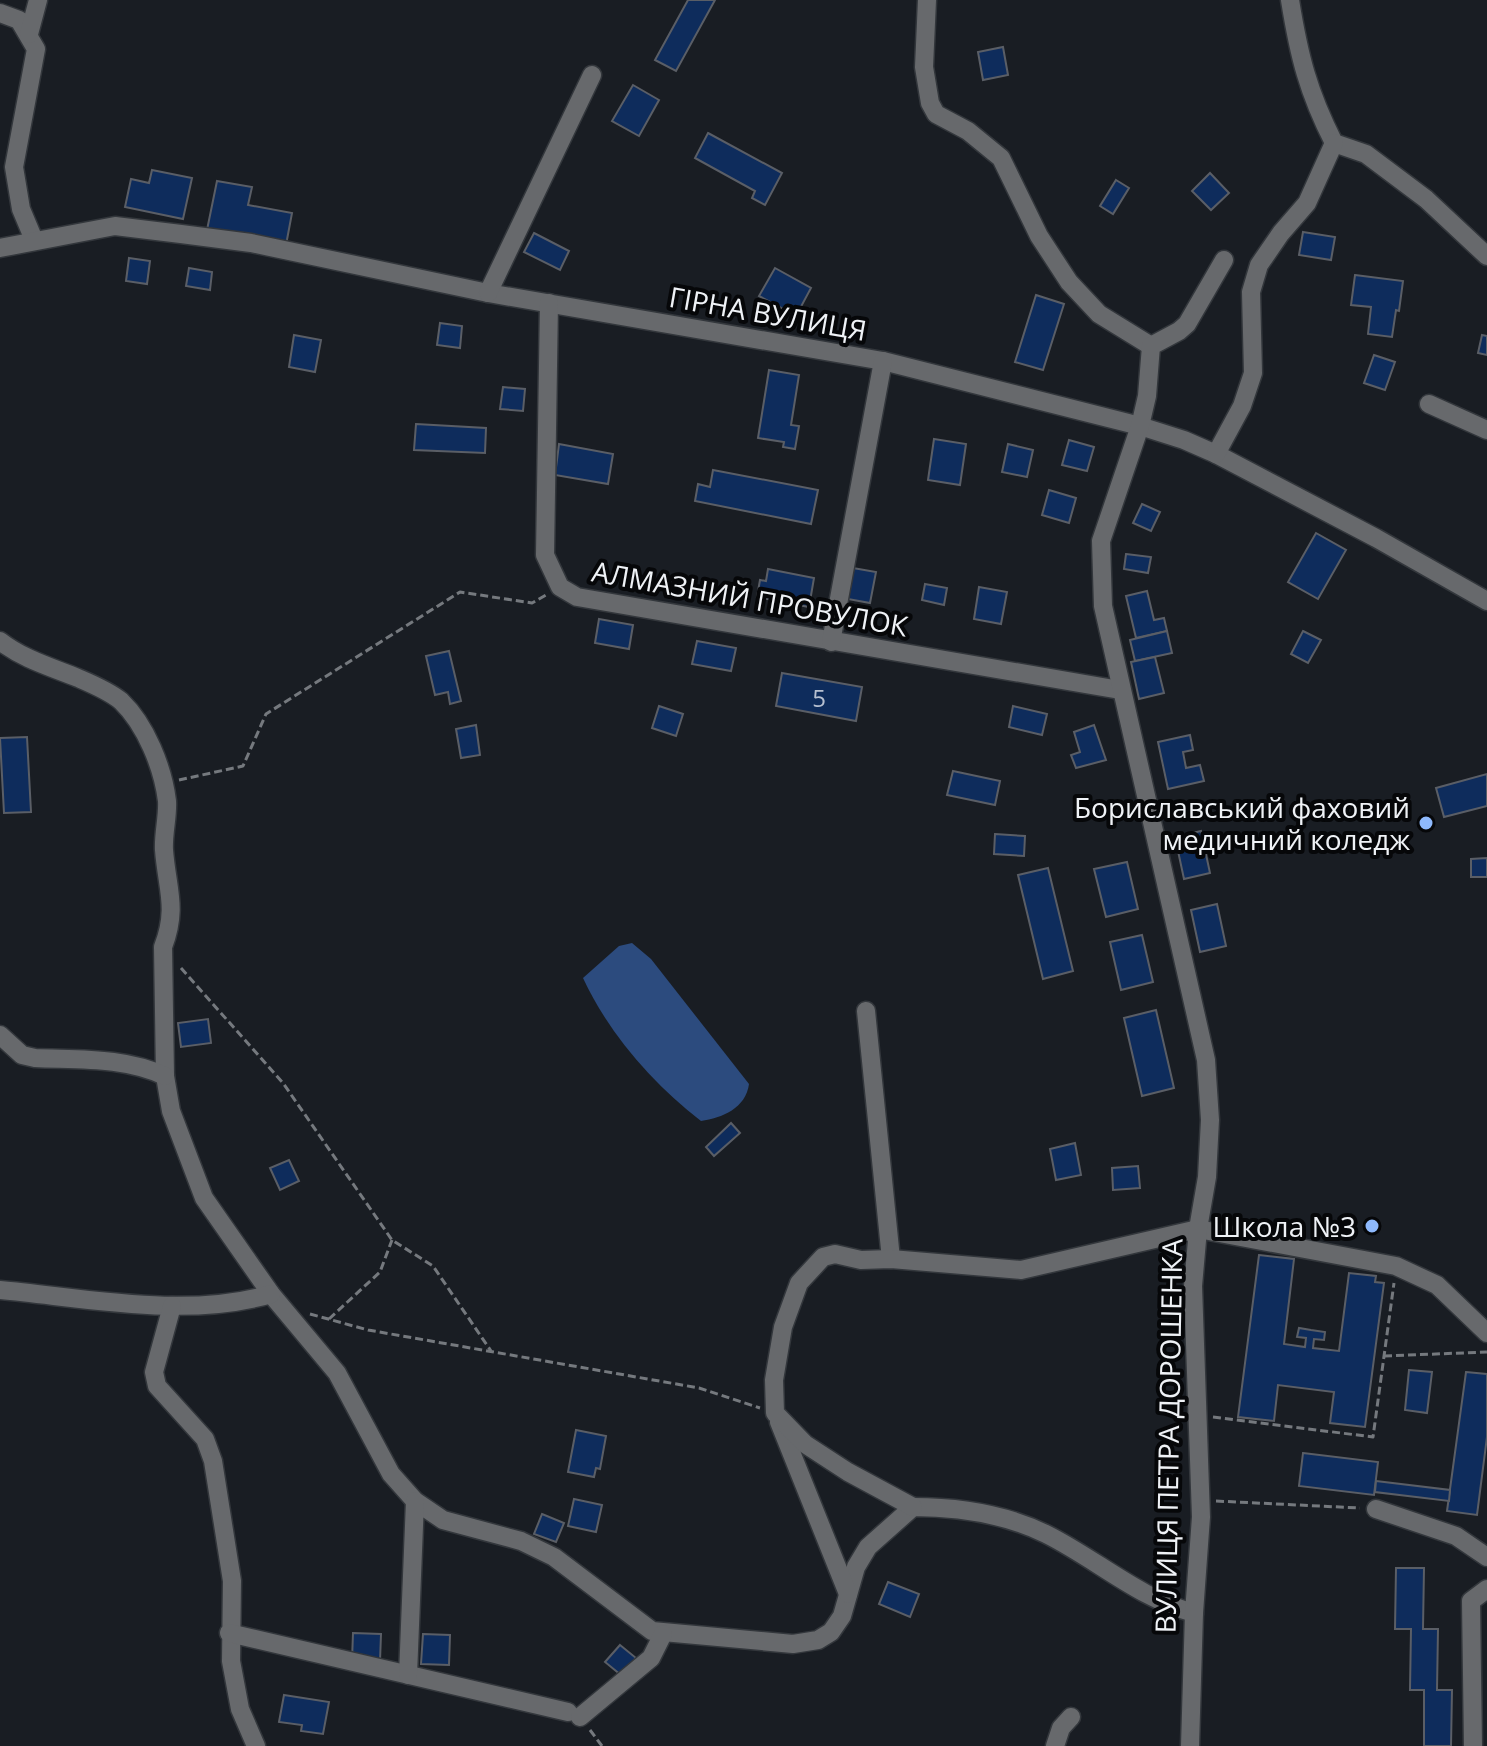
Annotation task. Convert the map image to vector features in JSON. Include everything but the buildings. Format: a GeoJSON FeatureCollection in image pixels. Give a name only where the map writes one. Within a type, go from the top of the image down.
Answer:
{"type":"FeatureCollection","features":[{"type":"Feature","properties":{"kind":"street"},"geometry":{"type":"LineString","coordinates":[[29,34],[38,0]]}},
{"type":"Feature","properties":{"kind":"street"},"geometry":{"type":"LineString","coordinates":[[927,0],[924,67],[930,103],[936,114],[968,131],[1001,158],[1039,236],[1069,282],[1099,314],[1151,346],[1187,324],[1224,260]]}},
{"type":"Feature","properties":{"kind":"street"},"geometry":{"type":"LineString","coordinates":[[1290,0],[1297,49],[1313,102],[1334,143],[1366,154],[1426,199],[1487,256]]}},
{"type":"Feature","properties":{"kind":"street"},"geometry":{"type":"LineString","coordinates":[[0,13],[19,20],[36,49],[14,167],[21,209],[34,240]]}},
{"type":"Feature","properties":{"kind":"street"},"geometry":{"type":"LineString","coordinates":[[488,293],[592,75]]}},
{"type":"Feature","properties":{"kind":"street"},"geometry":{"type":"LineString","coordinates":[[1216,454],[1242,406],[1253,373],[1251,292],[1259,265],[1307,203],[1334,143]]}},
{"type":"Feature","properties":{"kind":"street","name":"ГІРНА ВУЛИЦЯ"},"geometry":{"type":"LineString","coordinates":[[0,248],[115,226],[168,232],[251,243],[488,293],[883,361],[1140,426],[1216,454],[1487,601]]}},
{"type":"Feature","properties":{"kind":"street","name":"АЛМАЗНИЙ ПРОВУЛОК"},"geometry":{"type":"LineString","coordinates":[[549,303],[545,555],[560,587],[577,597],[1120,690]]}},
{"type":"Feature","properties":{"kind":"street","name":"ВУЛИЦЯ ПЕТРА ДОРОШЕНКА"},"geometry":{"type":"LineString","coordinates":[[1151,346],[1147,396],[1140,426],[1101,541],[1103,606],[1206,1060],[1210,1135],[1193,1286],[1200,1500],[1190,1746]]}},
{"type":"Feature","properties":{"kind":"street"},"geometry":{"type":"LineString","coordinates":[[831,642],[883,361]]}},
{"type":"Feature","properties":{"kind":"street"},"geometry":{"type":"LineString","coordinates":[[1429,404],[1487,430]]}},
{"type":"Feature","properties":{"kind":"street"},"geometry":{"type":"LineString","coordinates":[[0,641],[29,659],[102,689],[121,701],[151,746],[164,783],[167,805],[164,850],[172,910],[170,929],[163,947],[165,1076],[171,1111],[204,1198],[277,1301],[337,1373],[391,1474],[415,1501],[443,1520],[521,1541],[554,1557],[647,1629],[663,1634],[804,1644],[831,1632],[842,1616],[856,1567],[868,1547],[913,1507]]}},
{"type":"Feature","properties":{"kind":"street"},"geometry":{"type":"LineString","coordinates":[[866,1011],[891,1259]]}},
{"type":"Feature","properties":{"kind":"street"},"geometry":{"type":"LineString","coordinates":[[0,1035],[22,1055],[125,1062],[144,1066],[165,1076]]}},
{"type":"Feature","properties":{"kind":"street"},"geometry":{"type":"LineString","coordinates":[[848,1594],[775,1413],[774,1380],[783,1327],[799,1283],[823,1257],[835,1254],[861,1260],[891,1259],[1021,1270],[1198,1229],[1396,1266],[1437,1285],[1487,1333]]}},
{"type":"Feature","properties":{"kind":"street"},"geometry":{"type":"LineString","coordinates":[[0,1290],[172,1306],[277,1301]]}},
{"type":"Feature","properties":{"kind":"street"},"geometry":{"type":"LineString","coordinates":[[172,1306],[154,1372],[157,1386],[205,1439],[213,1461],[232,1581],[231,1661],[240,1709],[256,1746]]}},
{"type":"Feature","properties":{"kind":"street"},"geometry":{"type":"LineString","coordinates":[[775,1413],[805,1444],[848,1472],[913,1507],[949,1507],[1012,1521],[1046,1534],[1150,1598],[1194,1613]]}},
{"type":"Feature","properties":{"kind":"street"},"geometry":{"type":"LineString","coordinates":[[408,1675],[415,1501]]}},
{"type":"Feature","properties":{"kind":"street"},"geometry":{"type":"LineString","coordinates":[[1376,1509],[1456,1536],[1487,1557]]}},
{"type":"Feature","properties":{"kind":"street"},"geometry":{"type":"LineString","coordinates":[[1473,1746],[1471,1601],[1487,1589]]}},
{"type":"Feature","properties":{"kind":"street"},"geometry":{"type":"LineString","coordinates":[[229,1633],[574,1715],[651,1658],[663,1634]]}},
{"type":"Feature","properties":{"kind":"street"},"geometry":{"type":"LineString","coordinates":[[1055,1746],[1061,1728],[1071,1717]]}},
{"type":"Feature","properties":{"kind":"path"},"geometry":{"type":"LineString","coordinates":[[164,783],[243,766],[266,714],[460,592],[532,603],[560,587]]}},
{"type":"Feature","properties":{"kind":"path"},"geometry":{"type":"LineString","coordinates":[[163,947],[283,1083],[392,1240],[433,1266],[491,1351]]}},
{"type":"Feature","properties":{"kind":"path"},"geometry":{"type":"LineString","coordinates":[[329,1319],[380,1272],[392,1240]]}},
{"type":"Feature","properties":{"kind":"path"},"geometry":{"type":"LineString","coordinates":[[1198,1415],[1373,1437],[1396,1266]]}},
{"type":"Feature","properties":{"kind":"path"},"geometry":{"type":"LineString","coordinates":[[277,1301],[368,1330],[699,1388],[775,1413]]}},
{"type":"Feature","properties":{"kind":"path"},"geometry":{"type":"LineString","coordinates":[[1384,1356],[1487,1352]]}},
{"type":"Feature","properties":{"kind":"path"},"geometry":{"type":"LineString","coordinates":[[1200,1500],[1376,1509]]}},
{"type":"Feature","properties":{"kind":"path"},"geometry":{"type":"LineString","coordinates":[[574,1715],[602,1746]]}},
{"type":"Feature","properties":{"kind":"water"},"geometry":{"type":"Polygon","coordinates":[[[632,943],[651,959],[749,1084],[743,1099],[732,1110],[701,1121],[683,1107],[634,1057],[594,999],[583,978],[619,946],[632,943]]]}},
{"type":"Feature","properties":{"kind":"place","name":"Бориславський фаховий медичний коледж"},"geometry":{"type":"Point","coordinates":[1426,823]}},
{"type":"Feature","properties":{"kind":"place","name":"Школа №3"},"geometry":{"type":"Point","coordinates":[1372,1226]}}]}
